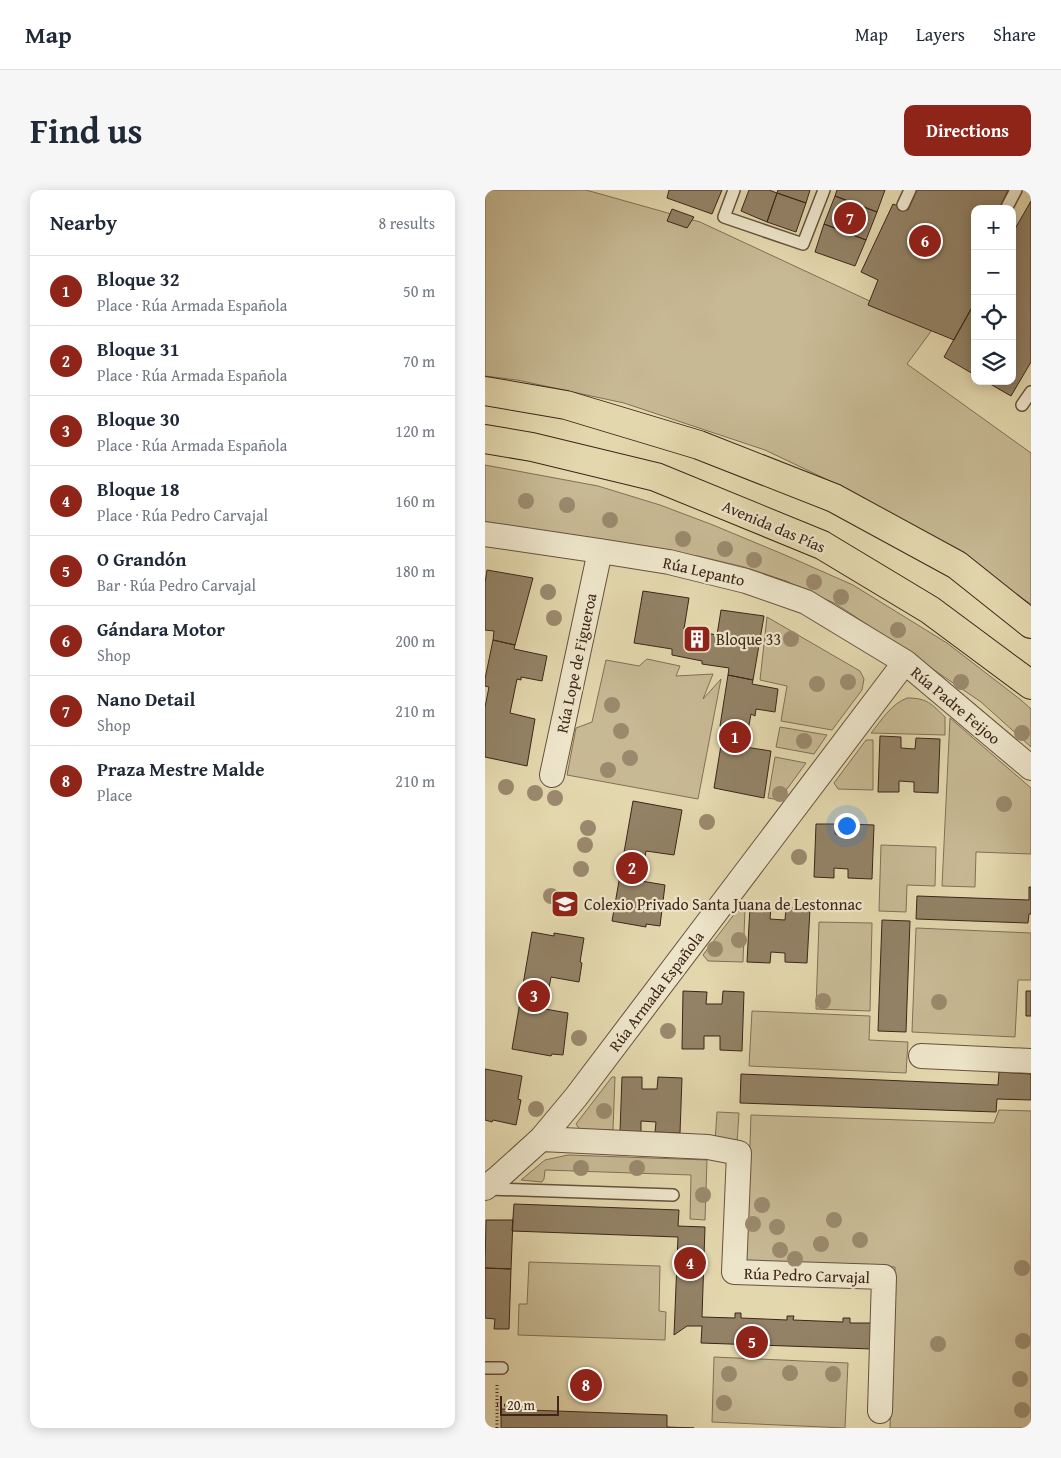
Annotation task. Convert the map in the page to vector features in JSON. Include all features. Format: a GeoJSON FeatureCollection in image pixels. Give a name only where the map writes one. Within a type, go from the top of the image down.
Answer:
{"type":"FeatureCollection","features":[{"type":"Feature","properties":{"kind":"highway"},"geometry":{"type":"LineString","coordinates":[[485,391],[566,404],[699,445],[834,498],[957,565],[1031,613]]}},
{"type":"Feature","properties":{"kind":"highway","name":"Avenida das Pías"},"geometry":{"type":"LineString","coordinates":[[485,440],[532,447],[656,477],[822,545],[930,610],[1031,685]]}},
{"type":"Feature","properties":{"kind":"highway"},"geometry":{"type":"LineString","coordinates":[[957,565],[1031,624]]}},
{"type":"Feature","properties":{"kind":"street","name":"Rúa Lepanto"},"geometry":{"type":"LineString","coordinates":[[485,534],[669,562],[746,581],[806,602],[905,662]]}},
{"type":"Feature","properties":{"kind":"street","name":"Rúa Lope de Figueroa"},"geometry":{"type":"LineString","coordinates":[[552,775],[600,551]]}},
{"type":"Feature","properties":{"kind":"street","name":"Rúa Padre Feijoo"},"geometry":{"type":"LineString","coordinates":[[905,662],[1031,768]]}},
{"type":"Feature","properties":{"kind":"street","name":"Rúa Armada Española"},"geometry":{"type":"LineString","coordinates":[[485,1188],[541,1139],[609,1054],[905,662]]}},
{"type":"Feature","properties":{"kind":"street"},"geometry":{"type":"LineString","coordinates":[[921,1056],[1031,1061]]}},
{"type":"Feature","properties":{"kind":"street","name":"Rúa Pedro Carvajal"},"geometry":{"type":"LineString","coordinates":[[541,1139],[708,1146],[739,1153],[734,1272],[884,1278],[880,1411]]}},
{"type":"Feature","properties":{"kind":"lane"},"geometry":{"type":"LineString","coordinates":[[734,190],[724,217],[803,244],[824,190]]}},
{"type":"Feature","properties":{"kind":"lane"},"geometry":{"type":"LineString","coordinates":[[903,205],[910,190]]}},
{"type":"Feature","properties":{"kind":"lane"},"geometry":{"type":"LineString","coordinates":[[1008,205],[1015,190]]}},
{"type":"Feature","properties":{"kind":"lane"},"geometry":{"type":"LineString","coordinates":[[1021,405],[1031,392]]}},
{"type":"Feature","properties":{"kind":"lane"},"geometry":{"type":"LineString","coordinates":[[485,1188],[673,1195]]}},
{"type":"Feature","properties":{"kind":"lane"},"geometry":{"type":"LineString","coordinates":[[485,1368],[499,1368]]}},
{"type":"Feature","properties":{"kind":"path"},"geometry":{"type":"LineString","coordinates":[[497,1428],[499,1368]]}},
{"type":"Feature","properties":{"kind":"path"},"geometry":{"type":"LineString","coordinates":[[497,1405],[528,1406]]}},
{"type":"Feature","properties":{"kind":"shaded area"},"geometry":{"type":"Polygon","coordinates":[[[485,190],[586,190],[700,222],[932,330],[907,364],[1031,453],[1031,604],[851,491],[765,450],[624,403],[517,380],[485,376],[485,190]]]}},
{"type":"Feature","properties":{"kind":"shaded area"},"geometry":{"type":"Polygon","coordinates":[[[485,465],[598,486],[660,505],[713,525],[853,585],[947,643],[1031,709],[1031,747],[981,702],[874,629],[836,604],[786,581],[744,567],[698,556],[485,526],[485,465]]]}},
{"type":"Feature","properties":{"kind":"shaded area"},"geometry":{"type":"Polygon","coordinates":[[[767,617],[860,671],[864,679],[862,690],[832,730],[781,721],[787,686],[760,680],[767,617]]]}},
{"type":"Feature","properties":{"kind":"shaded area"},"geometry":{"type":"Polygon","coordinates":[[[647,659],[680,666],[676,676],[713,674],[703,699],[721,679],[698,799],[567,775],[576,728],[592,722],[606,660],[639,666],[647,659]]]}},
{"type":"Feature","properties":{"kind":"shaded area"},"geometry":{"type":"Polygon","coordinates":[[[907,698],[925,701],[945,717],[945,735],[871,733],[896,704],[907,698]]]}},
{"type":"Feature","properties":{"kind":"shaded area"},"geometry":{"type":"Polygon","coordinates":[[[950,718],[1031,788],[1031,854],[976,852],[975,887],[942,886],[950,718]]]}},
{"type":"Feature","properties":{"kind":"shaded area"},"geometry":{"type":"Polygon","coordinates":[[[780,727],[827,735],[814,754],[776,747],[780,727]]]}},
{"type":"Feature","properties":{"kind":"shaded area"},"geometry":{"type":"Polygon","coordinates":[[[866,740],[873,740],[873,790],[838,789],[834,783],[866,740]]]}},
{"type":"Feature","properties":{"kind":"shaded area"},"geometry":{"type":"Polygon","coordinates":[[[775,757],[806,763],[779,800],[768,798],[775,757]]]}},
{"type":"Feature","properties":{"kind":"shaded area"},"geometry":{"type":"Polygon","coordinates":[[[881,845],[936,847],[935,886],[907,885],[906,912],[879,911],[881,845]]]}},
{"type":"Feature","properties":{"kind":"shaded area"},"geometry":{"type":"Polygon","coordinates":[[[739,908],[745,908],[743,962],[708,961],[703,955],[739,908]]]}},
{"type":"Feature","properties":{"kind":"shaded area"},"geometry":{"type":"Polygon","coordinates":[[[819,922],[872,923],[870,1011],[816,1009],[819,922]]]}},
{"type":"Feature","properties":{"kind":"shaded area"},"geometry":{"type":"Polygon","coordinates":[[[916,928],[1031,933],[1031,980],[1018,980],[1015,1037],[912,1032],[916,928]]]}},
{"type":"Feature","properties":{"kind":"shaded area"},"geometry":{"type":"Polygon","coordinates":[[[752,1011],[870,1016],[869,1040],[908,1042],[906,1073],[749,1066],[752,1011]]]}},
{"type":"Feature","properties":{"kind":"shaded area"},"geometry":{"type":"Polygon","coordinates":[[[612,1077],[615,1077],[613,1130],[580,1130],[576,1124],[612,1077]]]}},
{"type":"Feature","properties":{"kind":"shaded area"},"geometry":{"type":"Polygon","coordinates":[[[999,1110],[1031,1111],[1031,1428],[890,1428],[895,1267],[746,1262],[751,1115],[994,1123],[999,1110]]]}},
{"type":"Feature","properties":{"kind":"shaded area"},"geometry":{"type":"Polygon","coordinates":[[[717,1112],[739,1113],[737,1143],[715,1142],[717,1112]]]}},
{"type":"Feature","properties":{"kind":"shaded area"},"geometry":{"type":"Polygon","coordinates":[[[568,1155],[707,1160],[705,1220],[690,1219],[691,1175],[545,1170],[542,1182],[521,1180],[545,1160],[568,1155]]]}},
{"type":"Feature","properties":{"kind":"shaded area"},"geometry":{"type":"Polygon","coordinates":[[[529,1262],[660,1266],[659,1311],[666,1312],[665,1340],[518,1335],[519,1304],[527,1304],[529,1262]]]}},
{"type":"Feature","properties":{"kind":"shaded area"},"geometry":{"type":"Polygon","coordinates":[[[714,1357],[848,1363],[845,1428],[712,1422],[714,1357]]]}},
{"type":"Feature","properties":{"kind":"building"},"geometry":{"type":"Polygon","coordinates":[[[669,190],[722,190],[712,214],[667,198],[669,190]]]}},
{"type":"Feature","properties":{"kind":"building"},"geometry":{"type":"Polygon","coordinates":[[[749,190],[769,190],[777,193],[767,222],[741,211],[749,190]]]}},
{"type":"Feature","properties":{"kind":"building"},"geometry":{"type":"Polygon","coordinates":[[[778,190],[810,190],[806,203],[777,193],[778,190]]]}},
{"type":"Feature","properties":{"kind":"building"},"geometry":{"type":"Polygon","coordinates":[[[837,190],[885,190],[877,212],[835,196],[837,190]]]}},
{"type":"Feature","properties":{"kind":"building"},"geometry":{"type":"Polygon","coordinates":[[[917,190],[1008,190],[1001,205],[971,205],[971,309],[954,340],[868,305],[878,280],[861,272],[893,204],[908,210],[917,190]]]}},
{"type":"Feature","properties":{"kind":"building"},"geometry":{"type":"Polygon","coordinates":[[[777,193],[806,203],[796,232],[767,222],[777,193]]]}},
{"type":"Feature","properties":{"kind":"building"},"geometry":{"type":"Polygon","coordinates":[[[835,196],[877,212],[866,240],[824,224],[835,196]]]}},
{"type":"Feature","properties":{"kind":"building"},"geometry":{"type":"Polygon","coordinates":[[[1031,201],[1031,362],[1011,396],[992,385],[1016,385],[1016,227],[1031,201]]]}},
{"type":"Feature","properties":{"kind":"building"},"geometry":{"type":"Polygon","coordinates":[[[672,209],[694,217],[687,228],[667,221],[672,209]]]}},
{"type":"Feature","properties":{"kind":"building"},"geometry":{"type":"Polygon","coordinates":[[[824,224],[866,240],[855,266],[815,252],[824,224]]]}},
{"type":"Feature","properties":{"kind":"building"},"geometry":{"type":"Polygon","coordinates":[[[971,309],[971,373],[944,357],[971,309]]]}},
{"type":"Feature","properties":{"kind":"building"},"geometry":{"type":"Polygon","coordinates":[[[487,570],[533,578],[515,645],[493,640],[494,631],[485,630],[485,583],[487,570]]]}},
{"type":"Feature","properties":{"kind":"building","name":"Bloque 33"},"geometry":{"type":"Polygon","coordinates":[[[643,591],[689,598],[684,629],[717,635],[721,610],[764,616],[753,680],[728,675],[729,668],[702,664],[702,661],[672,655],[672,649],[634,643],[643,591]]]}},
{"type":"Feature","properties":{"kind":"building"},"geometry":{"type":"Polygon","coordinates":[[[493,640],[515,645],[514,649],[547,656],[542,681],[521,677],[521,680],[517,679],[510,713],[535,719],[527,766],[485,757],[485,707],[489,687],[485,686],[485,679],[493,640]]]}},
{"type":"Feature","properties":{"kind":"building"},"geometry":{"type":"Polygon","coordinates":[[[728,675],[753,680],[752,684],[778,689],[775,712],[756,709],[755,716],[751,714],[745,747],[771,751],[764,798],[714,788],[724,727],[720,726],[728,675]]]}},
{"type":"Feature","properties":{"kind":"building"},"geometry":{"type":"Polygon","coordinates":[[[880,736],[901,737],[901,748],[915,749],[916,738],[940,739],[938,793],[914,792],[914,782],[899,781],[899,792],[878,792],[880,736]]]}},
{"type":"Feature","properties":{"kind":"building"},"geometry":{"type":"Polygon","coordinates":[[[633,801],[682,810],[674,855],[646,851],[641,881],[665,885],[660,926],[646,924],[646,927],[612,921],[633,801]]]}},
{"type":"Feature","properties":{"kind":"building"},"geometry":{"type":"Polygon","coordinates":[[[816,824],[836,824],[835,834],[850,834],[850,824],[874,825],[872,879],[848,878],[848,869],[834,868],[834,878],[814,877],[816,824]]]}},
{"type":"Feature","properties":{"kind":"building"},"geometry":{"type":"Polygon","coordinates":[[[1029,887],[1031,887],[1031,914],[1029,914],[1028,923],[916,919],[917,896],[1029,900],[1029,887]]]}},
{"type":"Feature","properties":{"kind":"building"},"geometry":{"type":"Polygon","coordinates":[[[750,906],[771,907],[770,919],[785,920],[786,908],[810,909],[807,963],[785,962],[785,953],[771,952],[770,963],[747,962],[750,906]]]}},
{"type":"Feature","properties":{"kind":"building"},"geometry":{"type":"Polygon","coordinates":[[[882,920],[910,921],[906,1032],[878,1031],[882,920]]]}},
{"type":"Feature","properties":{"kind":"building"},"geometry":{"type":"Polygon","coordinates":[[[532,932],[554,936],[554,933],[584,938],[579,982],[551,977],[545,1009],[568,1013],[563,1055],[552,1054],[551,1056],[512,1049],[532,932]]]}},
{"type":"Feature","properties":{"kind":"building"},"geometry":{"type":"Polygon","coordinates":[[[683,991],[707,992],[706,1004],[722,1004],[723,991],[744,992],[742,1051],[720,1050],[720,1036],[704,1036],[704,1049],[682,1049],[683,991]]]}},
{"type":"Feature","properties":{"kind":"building"},"geometry":{"type":"Polygon","coordinates":[[[1026,991],[1031,991],[1031,1016],[1026,1016],[1026,991]]]}},
{"type":"Feature","properties":{"kind":"building"},"geometry":{"type":"Polygon","coordinates":[[[485,1069],[522,1076],[518,1099],[521,1100],[516,1125],[485,1120],[485,1069]]]}},
{"type":"Feature","properties":{"kind":"building"},"geometry":{"type":"Polygon","coordinates":[[[999,1072],[1031,1074],[1031,1100],[997,1099],[996,1112],[740,1103],[741,1074],[998,1085],[999,1072]]]}},
{"type":"Feature","properties":{"kind":"building"},"geometry":{"type":"Polygon","coordinates":[[[622,1077],[642,1077],[642,1089],[657,1089],[658,1077],[682,1078],[680,1133],[655,1132],[656,1122],[641,1121],[641,1132],[620,1131],[622,1077]]]}},
{"type":"Feature","properties":{"kind":"building"},"geometry":{"type":"Polygon","coordinates":[[[514,1204],[679,1210],[678,1226],[705,1227],[702,1317],[735,1318],[735,1313],[741,1313],[741,1318],[787,1320],[787,1316],[794,1316],[793,1320],[843,1322],[843,1318],[850,1318],[850,1323],[873,1323],[872,1349],[701,1343],[702,1326],[687,1326],[674,1335],[678,1237],[512,1231],[514,1204]]]}},
{"type":"Feature","properties":{"kind":"building"},"geometry":{"type":"Polygon","coordinates":[[[486,1220],[513,1220],[511,1269],[485,1268],[486,1220]]]}},
{"type":"Feature","properties":{"kind":"building"},"geometry":{"type":"Polygon","coordinates":[[[485,1268],[511,1269],[509,1329],[494,1329],[495,1319],[485,1318],[485,1268]]]}},
{"type":"Feature","properties":{"kind":"building"},"geometry":{"type":"Polygon","coordinates":[[[501,1409],[667,1415],[667,1427],[694,1428],[501,1428],[501,1409]]]}},
{"type":"Feature","properties":{"kind":"place","name":"Nano Detail"},"geometry":{"type":"Point","coordinates":[850,218]}},
{"type":"Feature","properties":{"kind":"place","name":"Gándara Motor"},"geometry":{"type":"Point","coordinates":[925,241]}},
{"type":"Feature","properties":{"kind":"place","name":"Bloque 33"},"geometry":{"type":"Point","coordinates":[697,639]}},
{"type":"Feature","properties":{"kind":"place","name":"Bloque 32"},"geometry":{"type":"Point","coordinates":[735,737]}},
{"type":"Feature","properties":{"kind":"place","name":"Bloque 31"},"geometry":{"type":"Point","coordinates":[632,868]}},
{"type":"Feature","properties":{"kind":"place","name":"Colexio Privado Santa Juana de Lestonnac"},"geometry":{"type":"Point","coordinates":[565,904]}},
{"type":"Feature","properties":{"kind":"place","name":"Bloque 30"},"geometry":{"type":"Point","coordinates":[534,996]}},
{"type":"Feature","properties":{"kind":"place","name":"Bloque 18"},"geometry":{"type":"Point","coordinates":[690,1263]}},
{"type":"Feature","properties":{"kind":"place","name":"O Grandón"},"geometry":{"type":"Point","coordinates":[752,1342]}},
{"type":"Feature","properties":{"kind":"place","name":"Praza Mestre Malde"},"geometry":{"type":"Point","coordinates":[586,1385]}}]}
